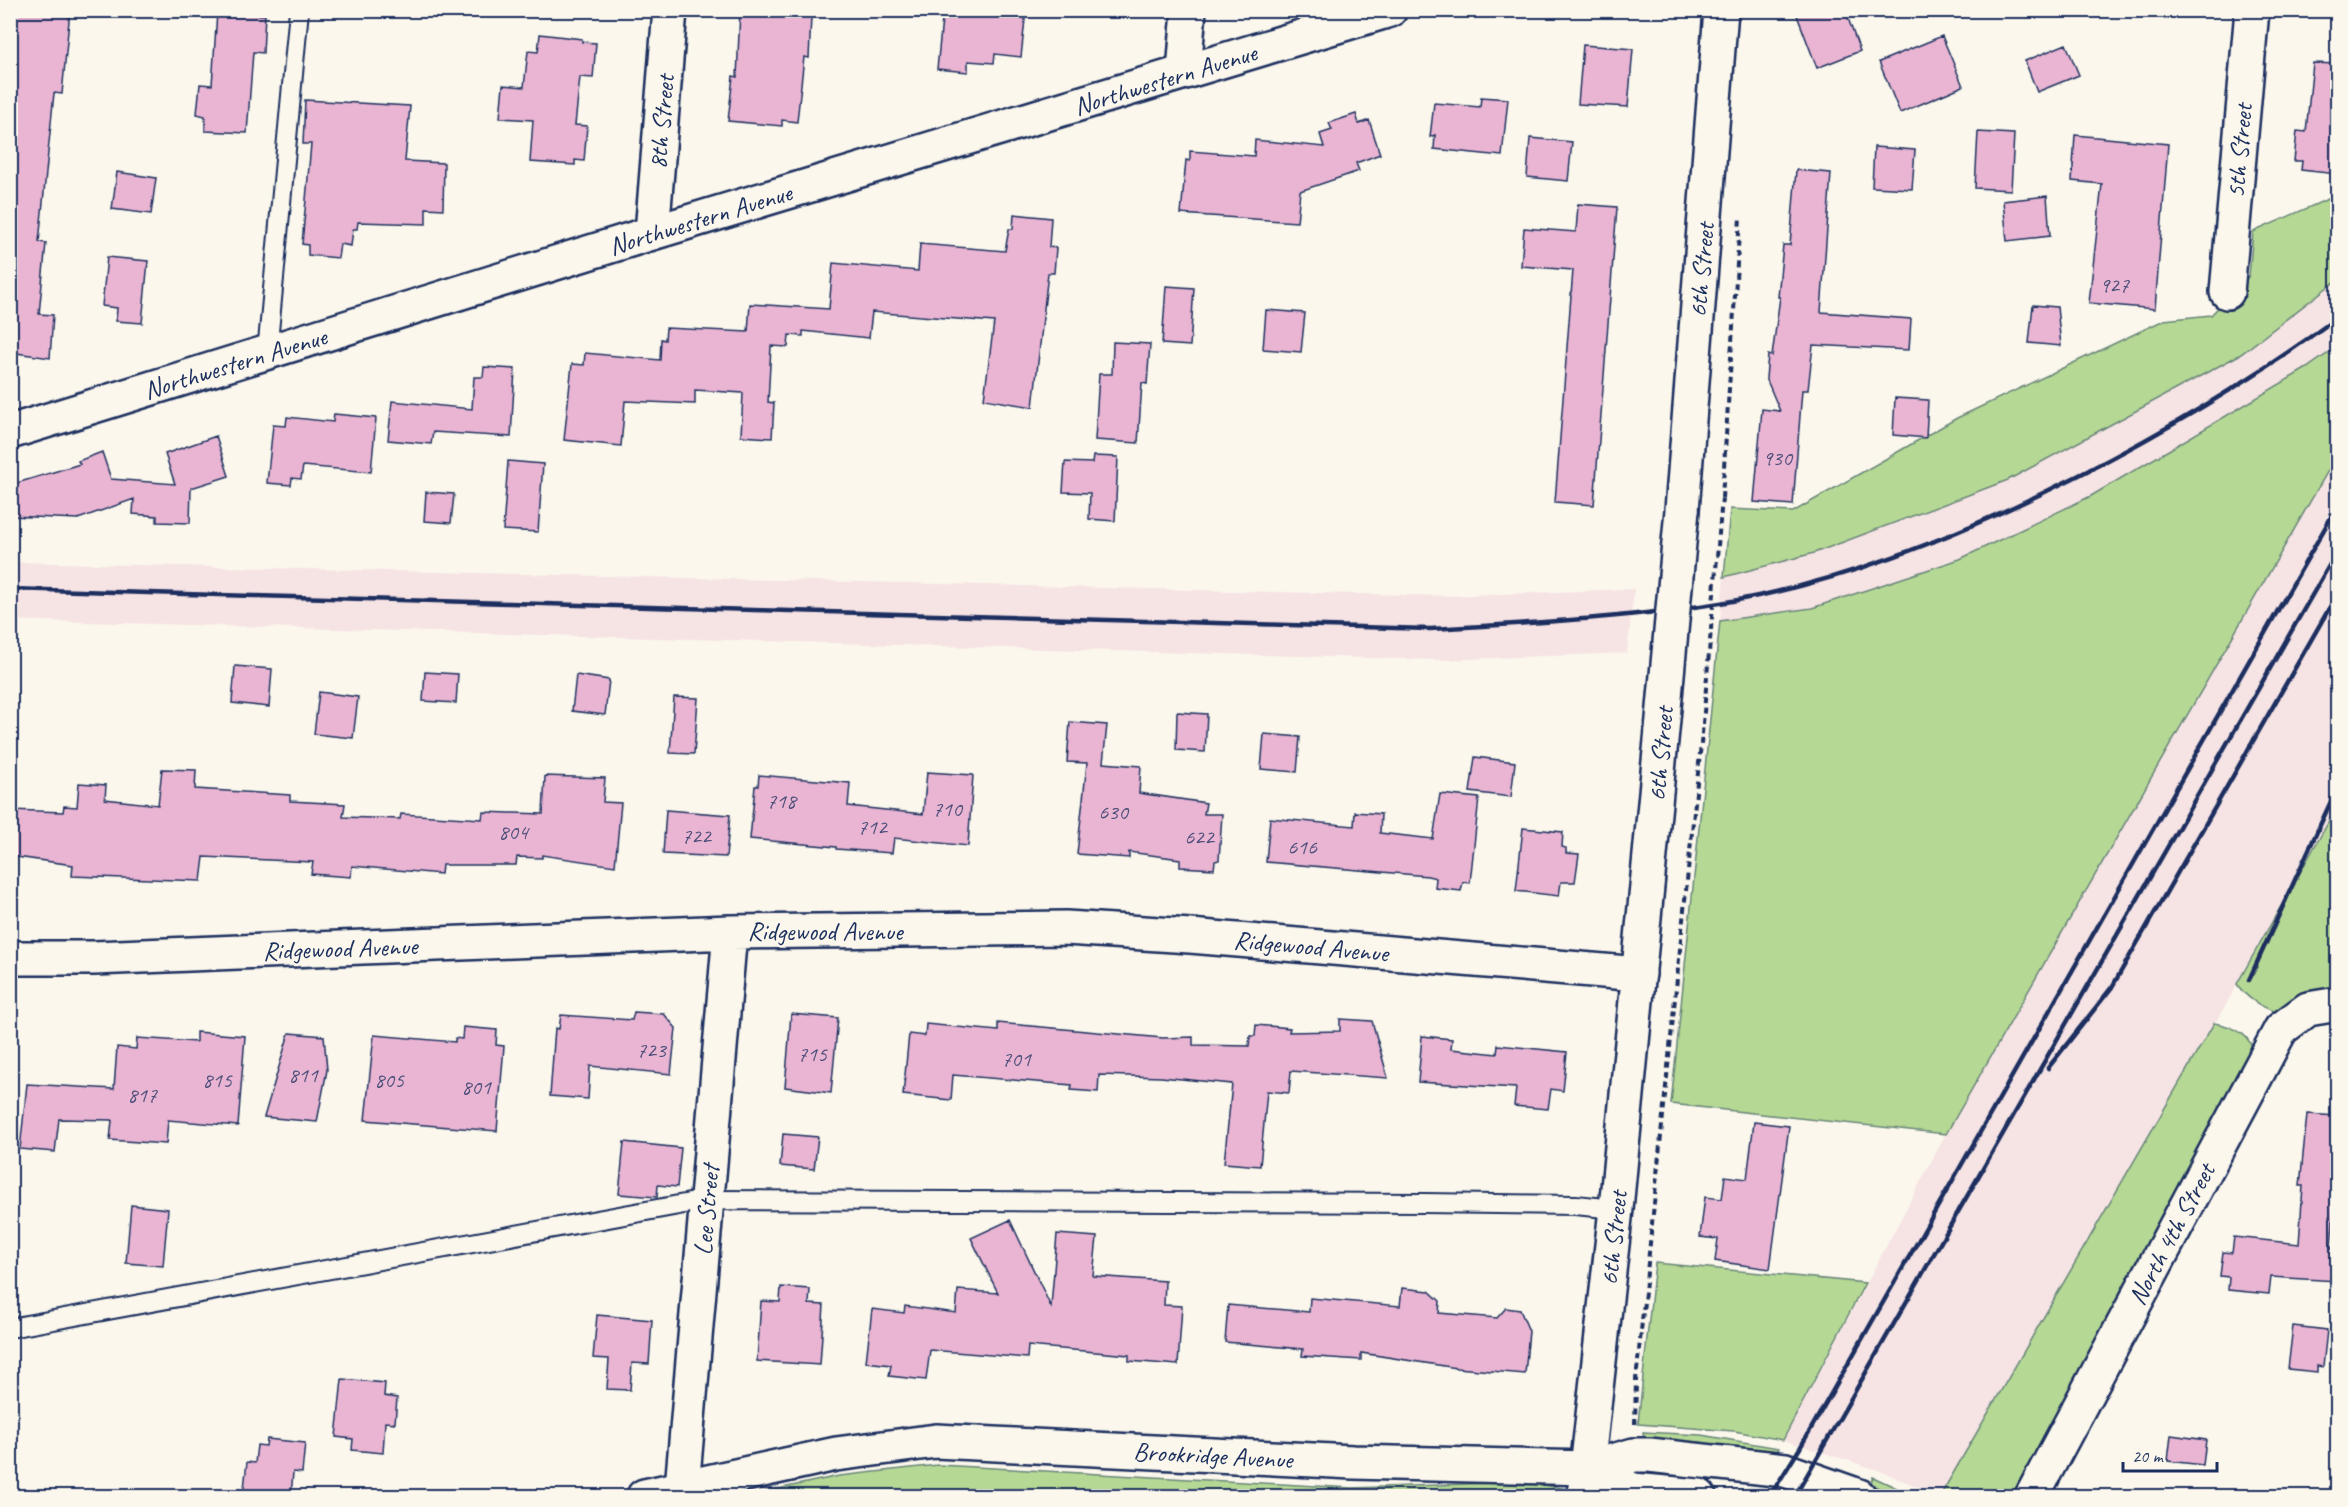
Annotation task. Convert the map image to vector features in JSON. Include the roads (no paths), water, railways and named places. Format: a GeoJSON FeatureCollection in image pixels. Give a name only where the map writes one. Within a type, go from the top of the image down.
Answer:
{"type":"FeatureCollection","features":[{"type":"Feature","properties":{"kind":"street","name":"8th Street"},"geometry":{"type":"LineString","coordinates":[[652,233],[670,10]]}},
{"type":"Feature","properties":{"kind":"street"},"geometry":{"type":"LineString","coordinates":[[1184,72],[1189,10]]}},
{"type":"Feature","properties":{"kind":"street","name":"Northwestern Avenue"},"geometry":{"type":"LineString","coordinates":[[10,432],[652,233],[1390,10]]}},
{"type":"Feature","properties":{"kind":"street","name":"6th Street"},"geometry":{"type":"LineString","coordinates":[[1586,1482],[1616,1209],[1662,730],[1682,510],[1721,10]]}},
{"type":"Feature","properties":{"kind":"street","name":"5th Street"},"geometry":{"type":"LineString","coordinates":[[2227,292],[2252,10]]}},
{"type":"Feature","properties":{"kind":"street","name":"Ridgewood Avenue"},"geometry":{"type":"LineString","coordinates":[[10,958],[94,958],[730,932],[1065,928],[1190,936],[1639,974]]}},
{"type":"Feature","properties":{"kind":"street","name":"Lee Street"},"geometry":{"type":"LineString","coordinates":[[682,1488],[730,932]]}},
{"type":"Feature","properties":{"kind":"street","name":"North 4th Street"},"geometry":{"type":"LineString","coordinates":[[2032,1497],[2281,1029],[2308,1009],[2337,1004]]}},
{"type":"Feature","properties":{"kind":"street","name":"Brookridge Avenue"},"geometry":{"type":"LineString","coordinates":[[644,1497],[836,1454],[936,1441],[1353,1462],[1586,1482],[1634,1455],[1649,1455],[1785,1470],[1859,1497]]}},
{"type":"Feature","properties":{"kind":"street"},"geometry":{"type":"LineString","coordinates":[[1586,1482],[1699,1497]]}},
{"type":"Feature","properties":{"kind":"lane"},"geometry":{"type":"LineString","coordinates":[[267,353],[299,10]]}},
{"type":"Feature","properties":{"kind":"lane"},"geometry":{"type":"LineString","coordinates":[[10,1328],[706,1200],[1412,1203],[1575,1205],[1616,1209]]}},
{"type":"Feature","properties":{"kind":"railway"},"geometry":{"type":"LineString","coordinates":[[10,589],[1430,629],[1584,619],[1661,611],[1778,592],[1856,570],[1969,527],[2043,493],[2194,412],[2267,366],[2338,317]]}},
{"type":"Feature","properties":{"kind":"railway"},"geometry":{"type":"LineString","coordinates":[[1770,1496],[1800,1448],[2338,505]]}},
{"type":"Feature","properties":{"kind":"railway"},"geometry":{"type":"LineString","coordinates":[[1795,1496],[2338,550]]}},
{"type":"Feature","properties":{"kind":"railway"},"geometry":{"type":"LineString","coordinates":[[2048,1068],[2112,987],[2338,593]]}},
{"type":"Feature","properties":{"kind":"railway"},"geometry":{"type":"LineString","coordinates":[[2249,980],[2338,786]]}}]}
